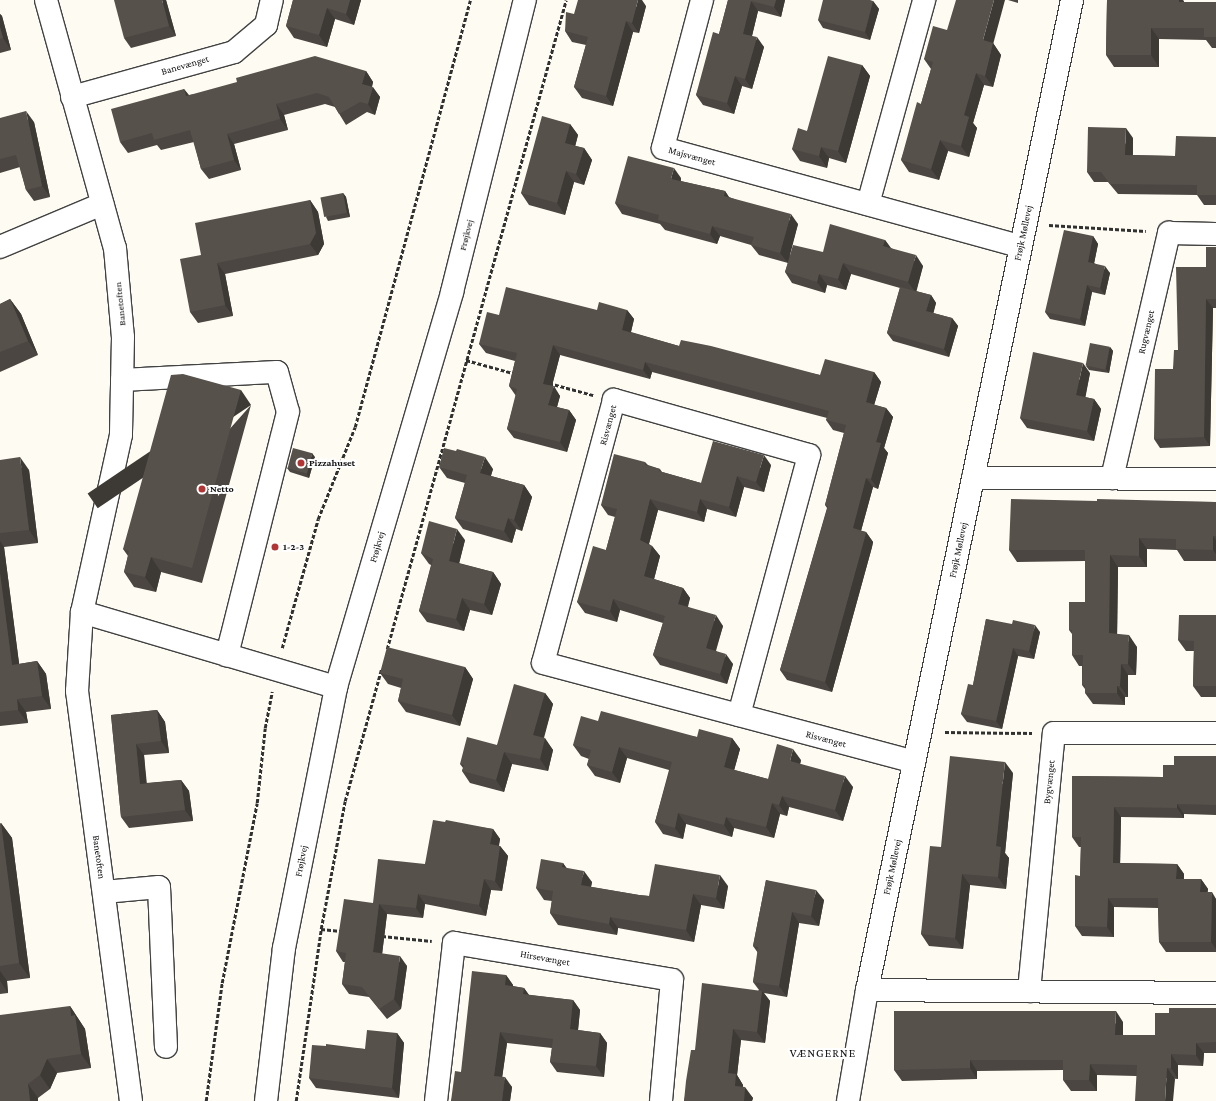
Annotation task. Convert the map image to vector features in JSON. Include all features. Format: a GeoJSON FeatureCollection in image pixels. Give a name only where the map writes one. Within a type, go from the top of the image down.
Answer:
{"type":"FeatureCollection","features":[{"type":"Feature","properties":{"kind":"street","name":"Banetoften"},"geometry":{"type":"LineString","coordinates":[[46,0],[115,248],[123,337],[122,435],[82,612],[77,691],[132,1101]]}},
{"type":"Feature","properties":{"kind":"street","name":"Banevænget"},"geometry":{"type":"LineString","coordinates":[[72,97],[234,52],[266,25],[272,0]]}},
{"type":"Feature","properties":{"kind":"street","name":"Frøjkvej"},"geometry":{"type":"LineString","coordinates":[[266,1101],[284,948],[336,687],[452,292],[525,0]]}},
{"type":"Feature","properties":{"kind":"street","name":"Majsvænget"},"geometry":{"type":"LineString","coordinates":[[702,0],[663,148],[1020,246]]}},
{"type":"Feature","properties":{"kind":"street"},"geometry":{"type":"LineString","coordinates":[[868,204],[924,0]]}},
{"type":"Feature","properties":{"kind":"street","name":"Frøjk Møllevej"},"geometry":{"type":"LineString","coordinates":[[848,1101],[867,990],[1072,0]]}},
{"type":"Feature","properties":{"kind":"street"},"geometry":{"type":"LineString","coordinates":[[0,247],[102,204]]}},
{"type":"Feature","properties":{"kind":"street"},"geometry":{"type":"LineString","coordinates":[[1169,233],[1216,234]]}},
{"type":"Feature","properties":{"kind":"street","name":"Rugvænget"},"geometry":{"type":"LineString","coordinates":[[1112,478],[1169,233]]}},
{"type":"Feature","properties":{"kind":"street"},"geometry":{"type":"LineString","coordinates":[[122,380],[277,372],[288,412],[227,655]]}},
{"type":"Feature","properties":{"kind":"street","name":"Risvænget"},"geometry":{"type":"LineString","coordinates":[[739,715],[809,454],[614,400],[543,663],[914,762]]}},
{"type":"Feature","properties":{"kind":"street"},"geometry":{"type":"LineString","coordinates":[[972,478],[1216,479]]}},
{"type":"Feature","properties":{"kind":"street"},"geometry":{"type":"LineString","coordinates":[[82,612],[336,687]]}},
{"type":"Feature","properties":{"kind":"street"},"geometry":{"type":"LineString","coordinates":[[1054,733],[1216,733]]}},
{"type":"Feature","properties":{"kind":"street","name":"Bygvænget"},"geometry":{"type":"LineString","coordinates":[[1028,991],[1054,733]]}},
{"type":"Feature","properties":{"kind":"street"},"geometry":{"type":"LineString","coordinates":[[104,892],[159,887],[166,1047]]}},
{"type":"Feature","properties":{"kind":"street"},"geometry":{"type":"LineString","coordinates":[[436,1101],[454,943]]}},
{"type":"Feature","properties":{"kind":"street","name":"Hirsevænget"},"geometry":{"type":"LineString","coordinates":[[454,943],[672,980],[661,1101]]}},
{"type":"Feature","properties":{"kind":"street"},"geometry":{"type":"LineString","coordinates":[[867,990],[1216,993]]}},
{"type":"Feature","properties":{"kind":"path"},"geometry":{"type":"LineString","coordinates":[[206,1101],[222,983],[258,803],[265,728],[276,670],[318,519],[355,427],[470,0]]}},
{"type":"Feature","properties":{"kind":"path"},"geometry":{"type":"LineString","coordinates":[[384,657],[566,0]]}},
{"type":"Feature","properties":{"kind":"path"},"geometry":{"type":"LineString","coordinates":[[1049,224],[1169,233]]}},
{"type":"Feature","properties":{"kind":"path"},"geometry":{"type":"LineString","coordinates":[[466,360],[518,374]]}},
{"type":"Feature","properties":{"kind":"path"},"geometry":{"type":"LineString","coordinates":[[548,382],[614,400]]}},
{"type":"Feature","properties":{"kind":"path"},"geometry":{"type":"LineString","coordinates":[[296,1101],[322,929],[345,802],[382,664]]}},
{"type":"Feature","properties":{"kind":"path"},"geometry":{"type":"LineString","coordinates":[[942,732],[1054,733]]}},
{"type":"Feature","properties":{"kind":"path"},"geometry":{"type":"LineString","coordinates":[[322,929],[345,932]]}},
{"type":"Feature","properties":{"kind":"path"},"geometry":{"type":"LineString","coordinates":[[376,935],[454,943]]}},
{"type":"Feature","properties":{"kind":"building"},"geometry":{"type":"Polygon","coordinates":[[[114,0],[162,0],[169,26],[124,38],[114,0]]]}},
{"type":"Feature","properties":{"kind":"building"},"geometry":{"type":"Polygon","coordinates":[[[293,0],[350,0],[346,14],[327,8],[319,35],[286,26],[293,0]]]}},
{"type":"Feature","properties":{"kind":"building"},"geometry":{"type":"Polygon","coordinates":[[[578,0],[638,0],[632,23],[626,21],[606,96],[574,87],[588,37],[565,31],[566,12],[574,14],[578,0]]]}},
{"type":"Feature","properties":{"kind":"building"},"geometry":{"type":"Polygon","coordinates":[[[728,0],[776,0],[774,7],[751,1],[743,34],[757,37],[745,79],[735,76],[727,103],[696,95],[713,32],[719,34],[728,0]]]}},
{"type":"Feature","properties":{"kind":"building"},"geometry":{"type":"Polygon","coordinates":[[[823,0],[873,1],[865,32],[818,20],[823,0]]]}},
{"type":"Feature","properties":{"kind":"building"},"geometry":{"type":"Polygon","coordinates":[[[956,0],[994,0],[983,40],[993,43],[985,76],[976,73],[964,115],[969,117],[961,146],[940,140],[931,169],[901,160],[917,102],[921,104],[933,62],[924,59],[933,26],[947,30],[956,0]]]}},
{"type":"Feature","properties":{"kind":"building"},"geometry":{"type":"Polygon","coordinates":[[[1107,0],[1179,0],[1179,2],[1216,2],[1216,37],[1204,37],[1204,28],[1151,28],[1151,55],[1106,55],[1107,0]]]}},
{"type":"Feature","properties":{"kind":"building"},"geometry":{"type":"Polygon","coordinates":[[[0,27],[3,38],[0,39],[0,27]]]}},
{"type":"Feature","properties":{"kind":"building"},"geometry":{"type":"Polygon","coordinates":[[[315,56],[366,71],[362,84],[373,87],[368,104],[360,102],[339,114],[329,97],[317,93],[276,104],[280,119],[227,134],[234,160],[201,169],[190,130],[154,140],[152,133],[120,142],[111,109],[184,89],[186,96],[237,82],[236,78],[315,56]]]}},
{"type":"Feature","properties":{"kind":"building"},"geometry":{"type":"Polygon","coordinates":[[[828,56],[862,65],[838,151],[821,147],[819,156],[792,149],[798,128],[807,131],[828,56]]]}},
{"type":"Feature","properties":{"kind":"building"},"geometry":{"type":"Polygon","coordinates":[[[26,111],[42,186],[26,190],[16,155],[0,159],[0,118],[26,111]]]}},
{"type":"Feature","properties":{"kind":"building"},"geometry":{"type":"Polygon","coordinates":[[[542,116],[570,124],[565,143],[584,148],[576,174],[566,171],[557,203],[521,193],[542,116]]]}},
{"type":"Feature","properties":{"kind":"building"},"geometry":{"type":"Polygon","coordinates":[[[1088,127],[1126,128],[1125,155],[1175,156],[1176,136],[1216,137],[1216,195],[1197,195],[1197,185],[1110,184],[1101,172],[1087,172],[1088,127]]]}},
{"type":"Feature","properties":{"kind":"building"},"geometry":{"type":"Polygon","coordinates":[[[628,156],[674,168],[671,179],[725,191],[724,196],[791,214],[780,253],[751,245],[754,237],[712,226],[710,234],[658,220],[659,215],[615,203],[628,156]]]}},
{"type":"Feature","properties":{"kind":"building"},"geometry":{"type":"Polygon","coordinates":[[[343,193],[347,213],[324,217],[320,197],[343,193]]]}},
{"type":"Feature","properties":{"kind":"building"},"geometry":{"type":"Polygon","coordinates":[[[310,200],[316,233],[310,244],[217,263],[225,305],[190,312],[180,259],[201,255],[195,223],[310,200]]]}},
{"type":"Feature","properties":{"kind":"building"},"geometry":{"type":"Polygon","coordinates":[[[830,224],[885,240],[883,246],[916,255],[908,282],[843,263],[838,279],[819,274],[817,282],[785,272],[793,245],[823,252],[830,224]]]}},
{"type":"Feature","properties":{"kind":"building"},"geometry":{"type":"Polygon","coordinates":[[[1064,230],[1093,236],[1088,262],[1105,266],[1100,288],[1087,285],[1080,319],[1045,312],[1064,230]]]}},
{"type":"Feature","properties":{"kind":"building"},"geometry":{"type":"Polygon","coordinates":[[[1206,247],[1216,247],[1216,299],[1206,299],[1204,437],[1154,439],[1155,369],[1173,369],[1174,350],[1178,350],[1176,267],[1206,267],[1206,247]]]}},
{"type":"Feature","properties":{"kind":"building"},"geometry":{"type":"Polygon","coordinates":[[[506,287],[597,310],[599,302],[627,310],[622,330],[679,346],[681,340],[711,346],[820,375],[825,359],[874,372],[866,402],[886,408],[876,442],[881,443],[871,479],[866,478],[853,528],[866,532],[825,682],[780,670],[828,506],[825,505],[846,425],[826,420],[829,411],[645,362],[643,370],[553,345],[543,384],[554,386],[548,405],[569,410],[560,442],[507,429],[517,389],[509,386],[517,353],[479,344],[487,312],[499,315],[506,287]]]}},
{"type":"Feature","properties":{"kind":"building"},"geometry":{"type":"Polygon","coordinates":[[[900,287],[931,295],[926,311],[952,318],[944,349],[887,333],[900,287]]]}},
{"type":"Feature","properties":{"kind":"building"},"geometry":{"type":"Polygon","coordinates":[[[10,299],[28,341],[0,352],[0,304],[10,299]]]}},
{"type":"Feature","properties":{"kind":"building"},"geometry":{"type":"Polygon","coordinates":[[[1090,343],[1110,347],[1105,369],[1086,366],[1090,343]]]}},
{"type":"Feature","properties":{"kind":"building"},"geometry":{"type":"Polygon","coordinates":[[[1033,352],[1083,363],[1076,395],[1094,399],[1087,431],[1020,418],[1033,352]]]}},
{"type":"Feature","properties":{"kind":"building"},"geometry":{"type":"Polygon","coordinates":[[[183,374],[241,390],[192,568],[151,557],[145,577],[124,572],[129,551],[123,549],[171,375],[183,374]]]}},
{"type":"Feature","properties":{"kind":"building"},"geometry":{"type":"Polygon","coordinates":[[[713,441],[764,455],[756,482],[737,476],[729,507],[700,499],[697,512],[650,499],[640,540],[652,546],[644,576],[683,588],[678,604],[716,615],[706,648],[726,654],[720,674],[653,655],[665,616],[613,599],[610,611],[577,602],[593,546],[606,550],[617,509],[601,505],[614,454],[645,462],[645,465],[660,469],[659,471],[701,483],[713,441]]]}},
{"type":"Feature","properties":{"kind":"building"},"geometry":{"type":"Polygon","coordinates":[[[293,448],[312,453],[307,473],[288,468],[293,448]]]}},
{"type":"Feature","properties":{"kind":"building"},"geometry":{"type":"Polygon","coordinates":[[[444,448],[456,451],[457,449],[485,457],[480,473],[524,485],[514,520],[508,518],[504,531],[455,518],[467,475],[439,467],[444,448]]]}},
{"type":"Feature","properties":{"kind":"building"},"geometry":{"type":"Polygon","coordinates":[[[20,457],[29,530],[0,533],[0,460],[20,457]]]}},
{"type":"Feature","properties":{"kind":"building"},"geometry":{"type":"Polygon","coordinates":[[[1011,499],[1097,501],[1097,499],[1216,502],[1216,536],[1213,536],[1213,550],[1176,549],[1176,539],[1139,538],[1139,556],[1110,555],[1109,633],[1129,635],[1128,664],[1121,664],[1120,686],[1117,686],[1117,693],[1085,693],[1085,685],[1082,685],[1083,655],[1072,655],[1072,630],[1069,630],[1069,602],[1085,602],[1085,550],[1009,550],[1011,499]]]}},
{"type":"Feature","properties":{"kind":"building"},"geometry":{"type":"Polygon","coordinates":[[[429,521],[457,529],[449,561],[493,572],[484,604],[462,598],[456,619],[419,611],[433,559],[421,553],[429,521]]]}},
{"type":"Feature","properties":{"kind":"building"},"geometry":{"type":"Polygon","coordinates":[[[0,573],[12,665],[37,661],[42,696],[17,699],[18,710],[0,712],[0,573]]]}},
{"type":"Feature","properties":{"kind":"building"},"geometry":{"type":"Polygon","coordinates":[[[1179,615],[1216,615],[1216,686],[1193,686],[1194,641],[1178,640],[1179,615]]]}},
{"type":"Feature","properties":{"kind":"building"},"geometry":{"type":"Polygon","coordinates":[[[986,619],[1012,624],[1013,620],[1035,625],[1029,651],[1013,648],[996,721],[961,714],[968,684],[973,685],[986,619]]]}},
{"type":"Feature","properties":{"kind":"building"},"geometry":{"type":"Polygon","coordinates":[[[387,647],[465,667],[452,715],[398,701],[403,679],[380,673],[387,647]]]}},
{"type":"Feature","properties":{"kind":"building"},"geometry":{"type":"Polygon","coordinates":[[[514,684],[545,693],[533,735],[545,738],[540,759],[504,752],[496,780],[462,771],[464,765],[460,764],[467,737],[497,745],[514,684]]]}},
{"type":"Feature","properties":{"kind":"building"},"geometry":{"type":"Polygon","coordinates":[[[157,710],[161,741],[136,744],[140,784],[181,780],[185,810],[121,817],[111,715],[157,710]]]}},
{"type":"Feature","properties":{"kind":"building"},"geometry":{"type":"Polygon","coordinates":[[[601,711],[697,737],[699,729],[732,738],[724,767],[768,779],[777,744],[793,749],[790,761],[845,776],[835,810],[782,796],[779,805],[772,803],[766,827],[726,817],[724,825],[678,813],[675,828],[655,822],[672,762],[619,747],[612,772],[587,765],[591,750],[573,745],[581,716],[598,721],[601,711]]]}},
{"type":"Feature","properties":{"kind":"building"},"geometry":{"type":"Polygon","coordinates":[[[950,756],[1005,762],[996,846],[1001,847],[998,877],[962,874],[955,938],[921,934],[930,846],[941,847],[950,756]]]}},
{"type":"Feature","properties":{"kind":"building"},"geometry":{"type":"Polygon","coordinates":[[[1174,756],[1216,756],[1216,805],[1177,804],[1177,808],[1114,807],[1113,863],[1177,864],[1176,879],[1201,879],[1200,892],[1212,892],[1211,942],[1159,942],[1158,898],[1108,898],[1107,927],[1075,926],[1075,875],[1080,876],[1081,837],[1072,837],[1072,776],[1163,777],[1163,765],[1174,765],[1174,756]]]}},
{"type":"Feature","properties":{"kind":"building"},"geometry":{"type":"Polygon","coordinates":[[[433,820],[445,822],[446,820],[493,829],[490,844],[500,846],[495,881],[484,879],[479,905],[418,894],[416,908],[379,904],[373,952],[400,956],[394,999],[379,1009],[362,987],[342,984],[346,953],[336,951],[344,899],[373,903],[378,859],[425,864],[433,820]]]}},
{"type":"Feature","properties":{"kind":"building"},"geometry":{"type":"Polygon","coordinates":[[[1,823],[19,963],[0,966],[0,824],[1,823]]]}},
{"type":"Feature","properties":{"kind":"building"},"geometry":{"type":"Polygon","coordinates":[[[541,859],[563,863],[562,867],[584,871],[581,885],[649,896],[655,864],[720,875],[716,898],[693,894],[686,930],[610,917],[609,924],[550,913],[553,891],[536,888],[541,859]]]}},
{"type":"Feature","properties":{"kind":"building"},"geometry":{"type":"Polygon","coordinates":[[[766,880],[816,890],[811,916],[792,912],[779,986],[753,982],[758,947],[753,946],[766,880]]]}},
{"type":"Feature","properties":{"kind":"building"},"geometry":{"type":"Polygon","coordinates":[[[472,971],[506,975],[505,985],[524,988],[523,994],[573,1000],[570,1029],[600,1033],[596,1066],[550,1062],[553,1039],[500,1032],[494,1076],[505,1077],[502,1101],[451,1101],[455,1071],[461,1072],[472,971]]]}},
{"type":"Feature","properties":{"kind":"building"},"geometry":{"type":"Polygon","coordinates":[[[702,983],[762,991],[757,1032],[733,1029],[728,1073],[736,1074],[735,1086],[745,1087],[744,1101],[684,1101],[691,1050],[695,1050],[702,983]]]}},
{"type":"Feature","properties":{"kind":"building"},"geometry":{"type":"Polygon","coordinates":[[[70,1006],[71,1016],[75,1015],[81,1054],[47,1059],[40,1075],[28,1084],[30,1101],[0,1101],[0,1015],[70,1006]]]}},
{"type":"Feature","properties":{"kind":"building"},"geometry":{"type":"Polygon","coordinates":[[[1169,1008],[1216,1008],[1216,1042],[1196,1043],[1196,1055],[1171,1054],[1171,1068],[1167,1068],[1165,1101],[1135,1101],[1137,1065],[1090,1064],[1089,1080],[1063,1080],[1063,1060],[970,1060],[970,1068],[894,1070],[894,1011],[1116,1011],[1115,1035],[1155,1035],[1155,1013],[1169,1013],[1169,1008]]]}},
{"type":"Feature","properties":{"kind":"building"},"geometry":{"type":"Polygon","coordinates":[[[367,1030],[397,1033],[392,1088],[309,1078],[312,1045],[326,1046],[326,1044],[365,1049],[367,1030]]]}},
{"type":"Feature","properties":{"kind":"place","name":"Pizzahuset"},"geometry":{"type":"Point","coordinates":[301,463]}},
{"type":"Feature","properties":{"kind":"place","name":"Netto"},"geometry":{"type":"Point","coordinates":[202,489]}},
{"type":"Feature","properties":{"kind":"place","name":"1-2-3"},"geometry":{"type":"Point","coordinates":[275,547]}},
{"type":"Feature","properties":{"kind":"district","name":"VÆNGERNE"},"geometry":{"type":"Point","coordinates":[823,1054]}}]}
